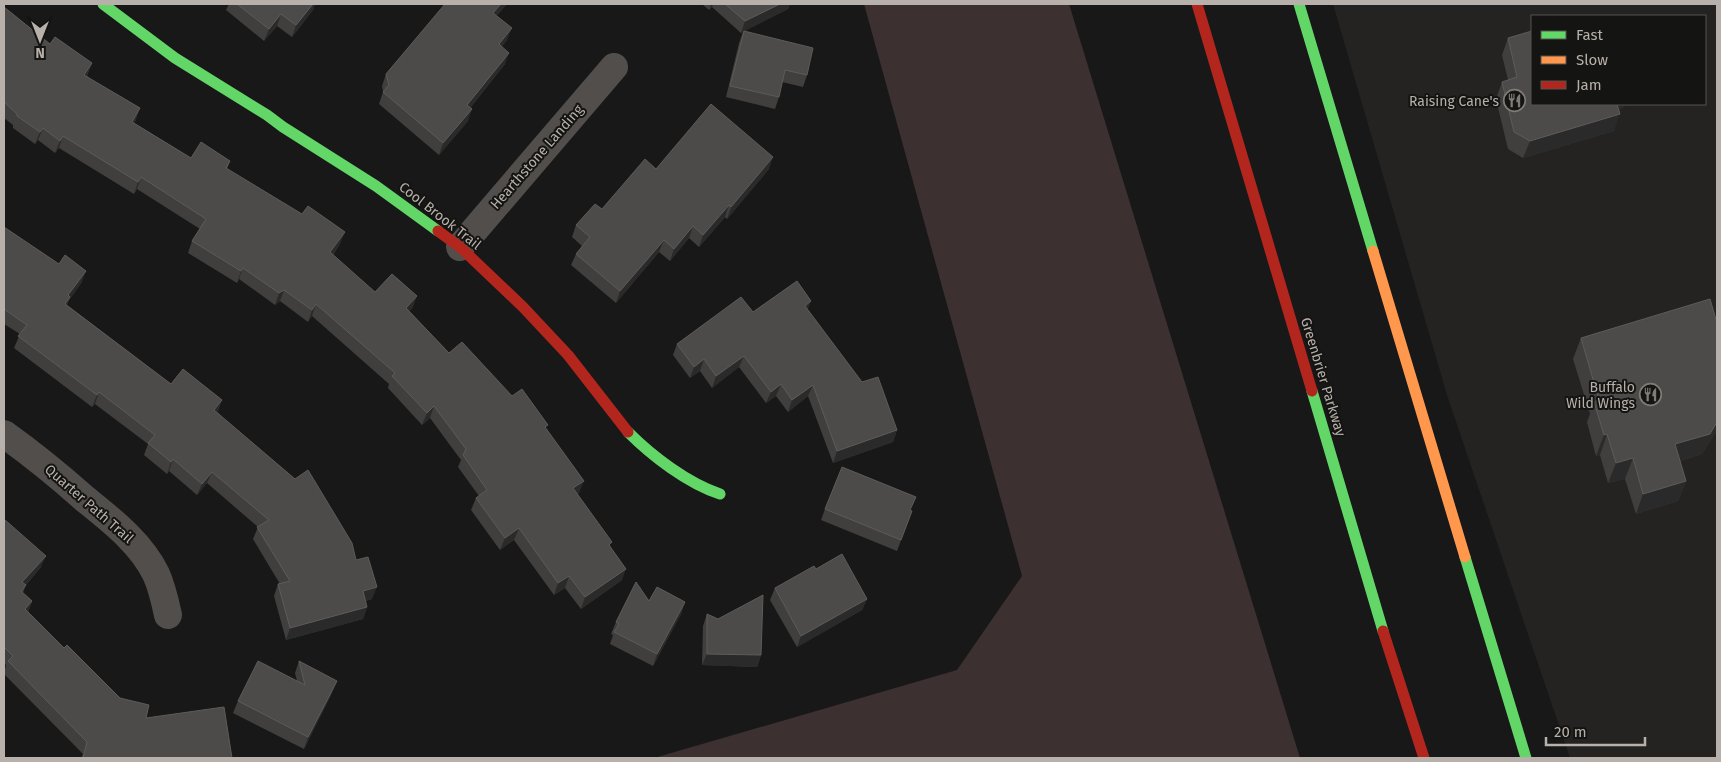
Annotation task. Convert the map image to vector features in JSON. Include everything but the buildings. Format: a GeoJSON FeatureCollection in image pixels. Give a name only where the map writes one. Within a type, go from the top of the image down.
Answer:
{"type":"FeatureCollection","features":[{"type":"Feature","properties":{"kind":"main road","name":"Greenbrier Parkway"},"geometry":{"type":"LineString","coordinates":[[1197,4],[1385,637],[1424,758]]}},
{"type":"Feature","properties":{"kind":"main road"},"geometry":{"type":"LineString","coordinates":[[1300,4],[1526,758]]}},
{"type":"Feature","properties":{"kind":"main road","name":"Cool Brook Trail"},"geometry":{"type":"LineString","coordinates":[[112,7],[175,58],[267,114],[283,127],[376,186],[460,248],[523,307],[568,355],[621,425],[636,440],[671,468],[711,491],[720,494]]}},
{"type":"Feature","properties":{"kind":"street","name":"Hearthstone Landing"},"geometry":{"type":"LineString","coordinates":[[460,248],[614,67]]}},
{"type":"Feature","properties":{"kind":"street","name":"Quarter Path Trail"},"geometry":{"type":"LineString","coordinates":[[4,434],[38,459],[106,516],[138,547],[155,573],[162,590],[168,615]]}},
{"type":"Feature","properties":{"kind":"shaded area"},"geometry":{"type":"Polygon","coordinates":[[[864,4],[1069,4],[1300,758],[654,758],[957,670],[1022,576],[864,4]]]}},
{"type":"Feature","properties":{"kind":"shaded area"},"geometry":{"type":"Polygon","coordinates":[[[1333,4],[1717,4],[1717,758],[1570,758],[1447,395],[1333,4]]]}},
{"type":"Feature","properties":{"kind":"traffic: fast"},"geometry":{"type":"LineString","coordinates":[[103,4],[175,58],[376,186],[438,231]]}},
{"type":"Feature","properties":{"kind":"traffic: fast"},"geometry":{"type":"LineString","coordinates":[[1299,4],[1373,251]]}},
{"type":"Feature","properties":{"kind":"traffic: fast"},"geometry":{"type":"LineString","coordinates":[[1312,391],[1383,631]]}},
{"type":"Feature","properties":{"kind":"traffic: fast"},"geometry":{"type":"LineString","coordinates":[[628,432],[671,468],[695,483],[720,494]]}},
{"type":"Feature","properties":{"kind":"traffic: fast"},"geometry":{"type":"LineString","coordinates":[[1465,557],[1526,758]]}},
{"type":"Feature","properties":{"kind":"traffic: slow"},"geometry":{"type":"LineString","coordinates":[[1373,251],[1465,557]]}},
{"type":"Feature","properties":{"kind":"traffic: jam"},"geometry":{"type":"LineString","coordinates":[[1197,4],[1312,391]]}},
{"type":"Feature","properties":{"kind":"traffic: jam"},"geometry":{"type":"LineString","coordinates":[[438,231],[460,247],[523,307],[568,355],[628,432]]}},
{"type":"Feature","properties":{"kind":"traffic: jam"},"geometry":{"type":"LineString","coordinates":[[1383,631],[1424,758]]}},
{"type":"Feature","properties":{"kind":"place","name":"Raising Cane's"},"geometry":{"type":"Point","coordinates":[1515,101]}},
{"type":"Feature","properties":{"kind":"place","name":"Buffalo Wild Wings"},"geometry":{"type":"Point","coordinates":[1651,395]}}]}
